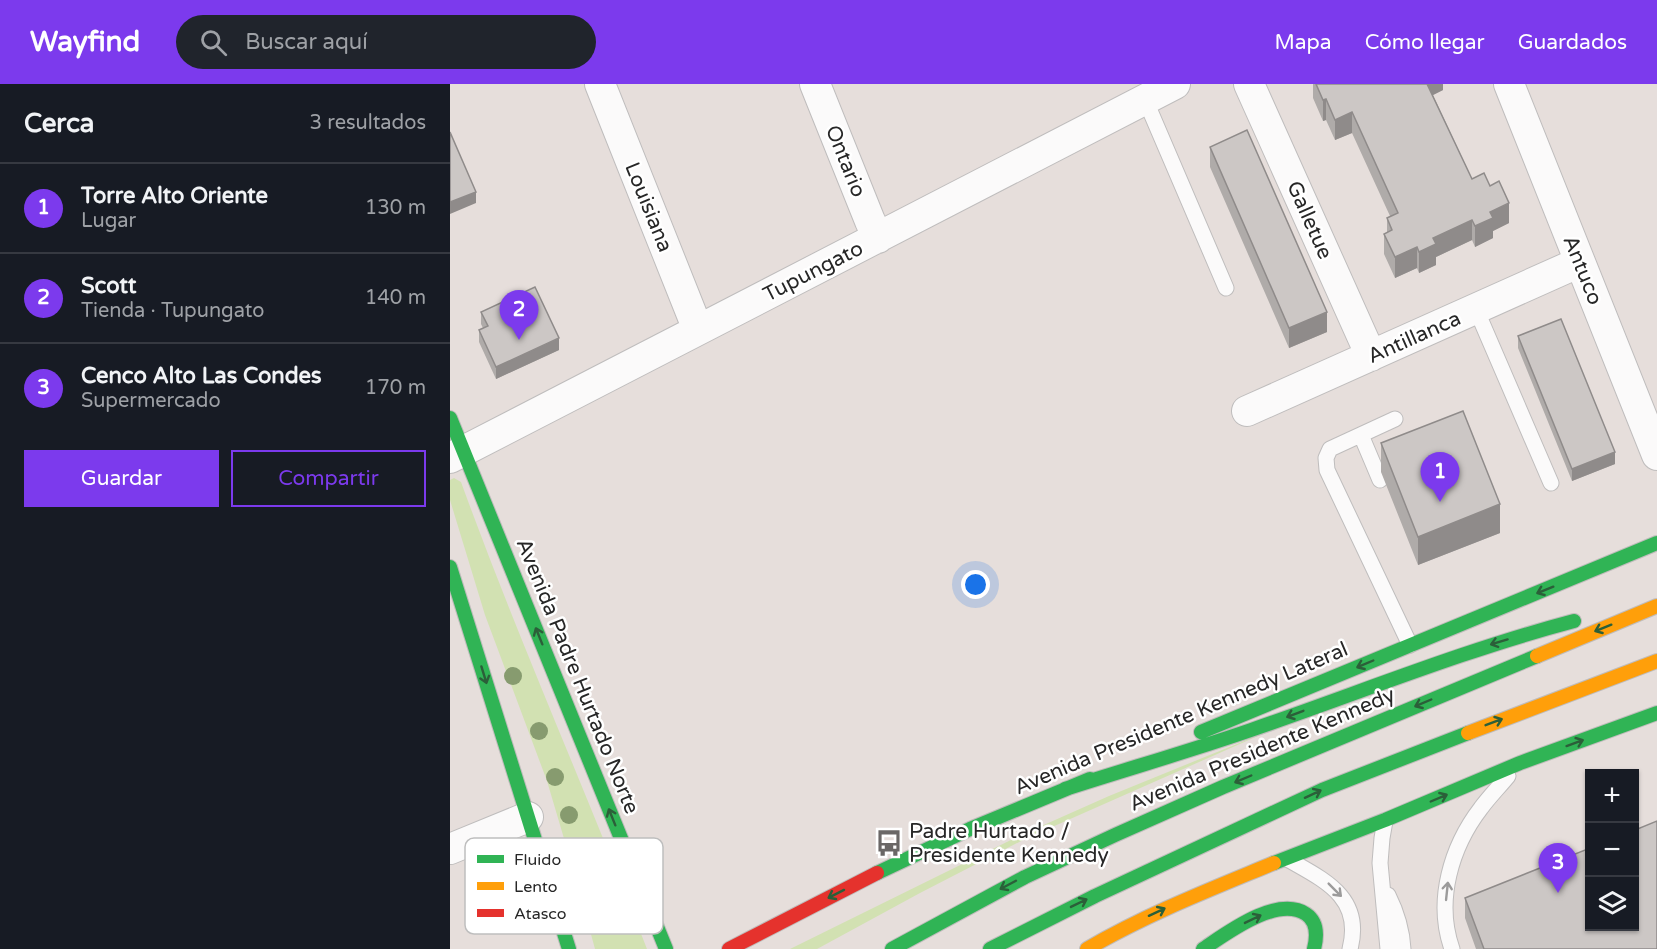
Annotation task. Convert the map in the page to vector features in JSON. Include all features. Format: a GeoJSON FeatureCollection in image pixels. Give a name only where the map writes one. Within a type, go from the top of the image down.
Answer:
{"type":"FeatureCollection","features":[{"type":"Feature","properties":{"kind":"main road","name":"Avenida Padre Hurtado Norte"},"geometry":{"type":"LineString","coordinates":[[450,418],[457,454],[619,838]]}},
{"type":"Feature","properties":{"kind":"main road","name":"Avenida Presidente Kennedy Lateral"},"geometry":{"type":"LineString","coordinates":[[735,947],[899,862],[969,829],[1657,543]]}},
{"type":"Feature","properties":{"kind":"main road"},"geometry":{"type":"LineString","coordinates":[[450,567],[458,622],[534,838]]}},
{"type":"Feature","properties":{"kind":"main road"},"geometry":{"type":"LineString","coordinates":[[1604,613],[1657,600]]}},
{"type":"Feature","properties":{"kind":"main road","name":"Avenida Presidente Kennedy"},"geometry":{"type":"LineString","coordinates":[[891,949],[1024,877],[1115,835],[1223,787],[1657,606]]}},
{"type":"Feature","properties":{"kind":"main road"},"geometry":{"type":"LineString","coordinates":[[1065,789],[1251,730],[1451,657],[1582,619]]}},
{"type":"Feature","properties":{"kind":"main road"},"geometry":{"type":"LineString","coordinates":[[990,949],[1086,900],[1322,790],[1657,661]]}},
{"type":"Feature","properties":{"kind":"main road"},"geometry":{"type":"LineString","coordinates":[[1087,949],[1164,908],[1385,820],[1520,763],[1657,713]]}},
{"type":"Feature","properties":{"kind":"main road"},"geometry":{"type":"LineString","coordinates":[[1203,949],[1264,914],[1287,908],[1303,912],[1313,922],[1316,935],[1314,949]]}},
{"type":"Feature","properties":{"kind":"main road"},"geometry":{"type":"LineString","coordinates":[[560,949],[561,934]]}},
{"type":"Feature","properties":{"kind":"main road"},"geometry":{"type":"LineString","coordinates":[[564,934],[569,949]]}},
{"type":"Feature","properties":{"kind":"main road","name":"Avenida Padre Hurtado Norte"},"geometry":{"type":"LineString","coordinates":[[660,934],[666,949]]}},
{"type":"Feature","properties":{"kind":"street","name":"Louisiana"},"geometry":{"type":"LineString","coordinates":[[600,84],[698,330]]}},
{"type":"Feature","properties":{"kind":"street","name":"Ontario"},"geometry":{"type":"LineString","coordinates":[[815,84],[878,238]]}},
{"type":"Feature","properties":{"kind":"street","name":"Tupungato"},"geometry":{"type":"LineString","coordinates":[[457,454],[1175,84]]}},
{"type":"Feature","properties":{"kind":"street","name":"Galletue"},"geometry":{"type":"LineString","coordinates":[[1249,84],[1371,356]]}},
{"type":"Feature","properties":{"kind":"street","name":"Antuco"},"geometry":{"type":"LineString","coordinates":[[1509,84],[1657,455]]}},
{"type":"Feature","properties":{"kind":"street","name":"Antillanca"},"geometry":{"type":"LineString","coordinates":[[1247,411],[1580,262]]}},
{"type":"Feature","properties":{"kind":"street"},"geometry":{"type":"LineString","coordinates":[[477,838],[528,817]]}},
{"type":"Feature","properties":{"kind":"street"},"geometry":{"type":"LineString","coordinates":[[450,849],[465,843]]}},
{"type":"Feature","properties":{"kind":"lane"},"geometry":{"type":"LineString","coordinates":[[1145,99],[1226,288]]}},
{"type":"Feature","properties":{"kind":"lane"},"geometry":{"type":"LineString","coordinates":[[1476,309],[1551,483]]}},
{"type":"Feature","properties":{"kind":"lane"},"geometry":{"type":"LineString","coordinates":[[1395,419],[1330,449],[1326,458],[1327,470],[1410,645]]}},
{"type":"Feature","properties":{"kind":"lane"},"geometry":{"type":"LineString","coordinates":[[1361,435],[1380,480]]}},
{"type":"Feature","properties":{"kind":"lane"},"geometry":{"type":"LineString","coordinates":[[1452,949],[1447,931],[1445,901],[1454,856],[1466,830],[1481,807],[1520,763]]}},
{"type":"Feature","properties":{"kind":"lane"},"geometry":{"type":"LineString","coordinates":[[1385,820],[1380,850],[1388,949]]}},
{"type":"Feature","properties":{"kind":"lane"},"geometry":{"type":"LineString","coordinates":[[1287,858],[1330,884],[1343,898],[1348,906],[1352,925],[1350,949]]}},
{"type":"Feature","properties":{"kind":"lane"},"geometry":{"type":"LineString","coordinates":[[1383,887],[1402,931],[1403,949]]}},
{"type":"Feature","properties":{"kind":"green space"},"geometry":{"type":"Polygon","coordinates":[[[454,478],[461,482],[603,838],[564,838],[547,781],[485,615],[450,500],[450,480],[454,478]]]}},
{"type":"Feature","properties":{"kind":"green space"},"geometry":{"type":"Polygon","coordinates":[[[1276,728],[1025,839],[817,949],[790,949],[1019,836],[1109,796],[1276,728]]]}},
{"type":"Feature","properties":{"kind":"green space"},"geometry":{"type":"Polygon","coordinates":[[[591,934],[641,934],[647,949],[595,949],[591,934]]]}},
{"type":"Feature","properties":{"kind":"building"},"geometry":{"type":"Polygon","coordinates":[[[1316,84],[1427,84],[1472,179],[1484,173],[1490,186],[1499,181],[1509,203],[1490,212],[1493,218],[1475,226],[1472,220],[1433,238],[1436,244],[1419,252],[1417,247],[1395,257],[1384,234],[1392,230],[1387,218],[1398,213],[1352,112],[1335,120],[1326,99],[1323,100],[1316,84]]]}},
{"type":"Feature","properties":{"kind":"building"},"geometry":{"type":"Polygon","coordinates":[[[1247,130],[1327,312],[1289,328],[1210,147],[1247,130]]]}},
{"type":"Feature","properties":{"kind":"building"},"geometry":{"type":"Polygon","coordinates":[[[450,132],[476,192],[450,202],[450,132]]]}},
{"type":"Feature","properties":{"kind":"building"},"geometry":{"type":"Polygon","coordinates":[[[535,287],[559,338],[496,367],[479,330],[488,326],[481,312],[535,287]]]}},
{"type":"Feature","properties":{"kind":"building"},"geometry":{"type":"Polygon","coordinates":[[[1561,319],[1615,452],[1572,469],[1518,336],[1561,319]]]}},
{"type":"Feature","properties":{"kind":"building"},"geometry":{"type":"Polygon","coordinates":[[[1463,411],[1500,504],[1418,537],[1381,443],[1463,411]]]}},
{"type":"Feature","properties":{"kind":"building"},"geometry":{"type":"Polygon","coordinates":[[[1657,821],[1657,949],[1484,949],[1465,898],[1585,850],[1585,931],[1639,931],[1639,828],[1657,821]]]}},
{"type":"Feature","properties":{"kind":"traffic: fast"},"geometry":{"type":"LineString","coordinates":[[450,418],[621,838]]}},
{"type":"Feature","properties":{"kind":"traffic: fast"},"geometry":{"type":"LineString","coordinates":[[1201,732],[1657,543]]}},
{"type":"Feature","properties":{"kind":"traffic: fast"},"geometry":{"type":"LineString","coordinates":[[450,567],[534,838]]}},
{"type":"Feature","properties":{"kind":"traffic: fast"},"geometry":{"type":"LineString","coordinates":[[1065,789],[1228,738],[1492,645],[1574,621]]}},
{"type":"Feature","properties":{"kind":"traffic: fast"},"geometry":{"type":"LineString","coordinates":[[892,949],[1025,877],[1115,835],[1223,787],[1537,656]]}},
{"type":"Feature","properties":{"kind":"traffic: fast"},"geometry":{"type":"LineString","coordinates":[[1274,863],[1385,820],[1520,763],[1657,713]]}},
{"type":"Feature","properties":{"kind":"traffic: fast"},"geometry":{"type":"LineString","coordinates":[[990,949],[1095,896],[1322,790],[1468,733]]}},
{"type":"Feature","properties":{"kind":"traffic: fast"},"geometry":{"type":"LineString","coordinates":[[877,873],[970,829],[1090,779]]}},
{"type":"Feature","properties":{"kind":"traffic: fast"},"geometry":{"type":"LineString","coordinates":[[1203,949],[1253,918],[1281,909],[1294,909],[1310,917],[1316,930],[1314,949]]}},
{"type":"Feature","properties":{"kind":"traffic: fast"},"geometry":{"type":"LineString","coordinates":[[564,934],[569,949]]}},
{"type":"Feature","properties":{"kind":"traffic: fast"},"geometry":{"type":"LineString","coordinates":[[660,934],[666,949]]}},
{"type":"Feature","properties":{"kind":"traffic: slow"},"geometry":{"type":"LineString","coordinates":[[1537,656],[1657,606]]}},
{"type":"Feature","properties":{"kind":"traffic: slow"},"geometry":{"type":"LineString","coordinates":[[1468,733],[1657,661]]}},
{"type":"Feature","properties":{"kind":"traffic: slow"},"geometry":{"type":"LineString","coordinates":[[1087,949],[1155,914],[1274,863]]}},
{"type":"Feature","properties":{"kind":"traffic: jam"},"geometry":{"type":"LineString","coordinates":[[729,949],[877,873]]}},
{"type":"Feature","properties":{"kind":"place","name":"Scott"},"geometry":{"type":"Point","coordinates":[519,340]}},
{"type":"Feature","properties":{"kind":"place","name":"Torre Alto Oriente"},"geometry":{"type":"Point","coordinates":[1440,502]}},
{"type":"Feature","properties":{"kind":"place","name":"Padre Hurtado / Presidente Kennedy"},"geometry":{"type":"Point","coordinates":[889,843]}},
{"type":"Feature","properties":{"kind":"place","name":"Cenco Alto Las Condes"},"geometry":{"type":"Point","coordinates":[1558,893]}}]}
